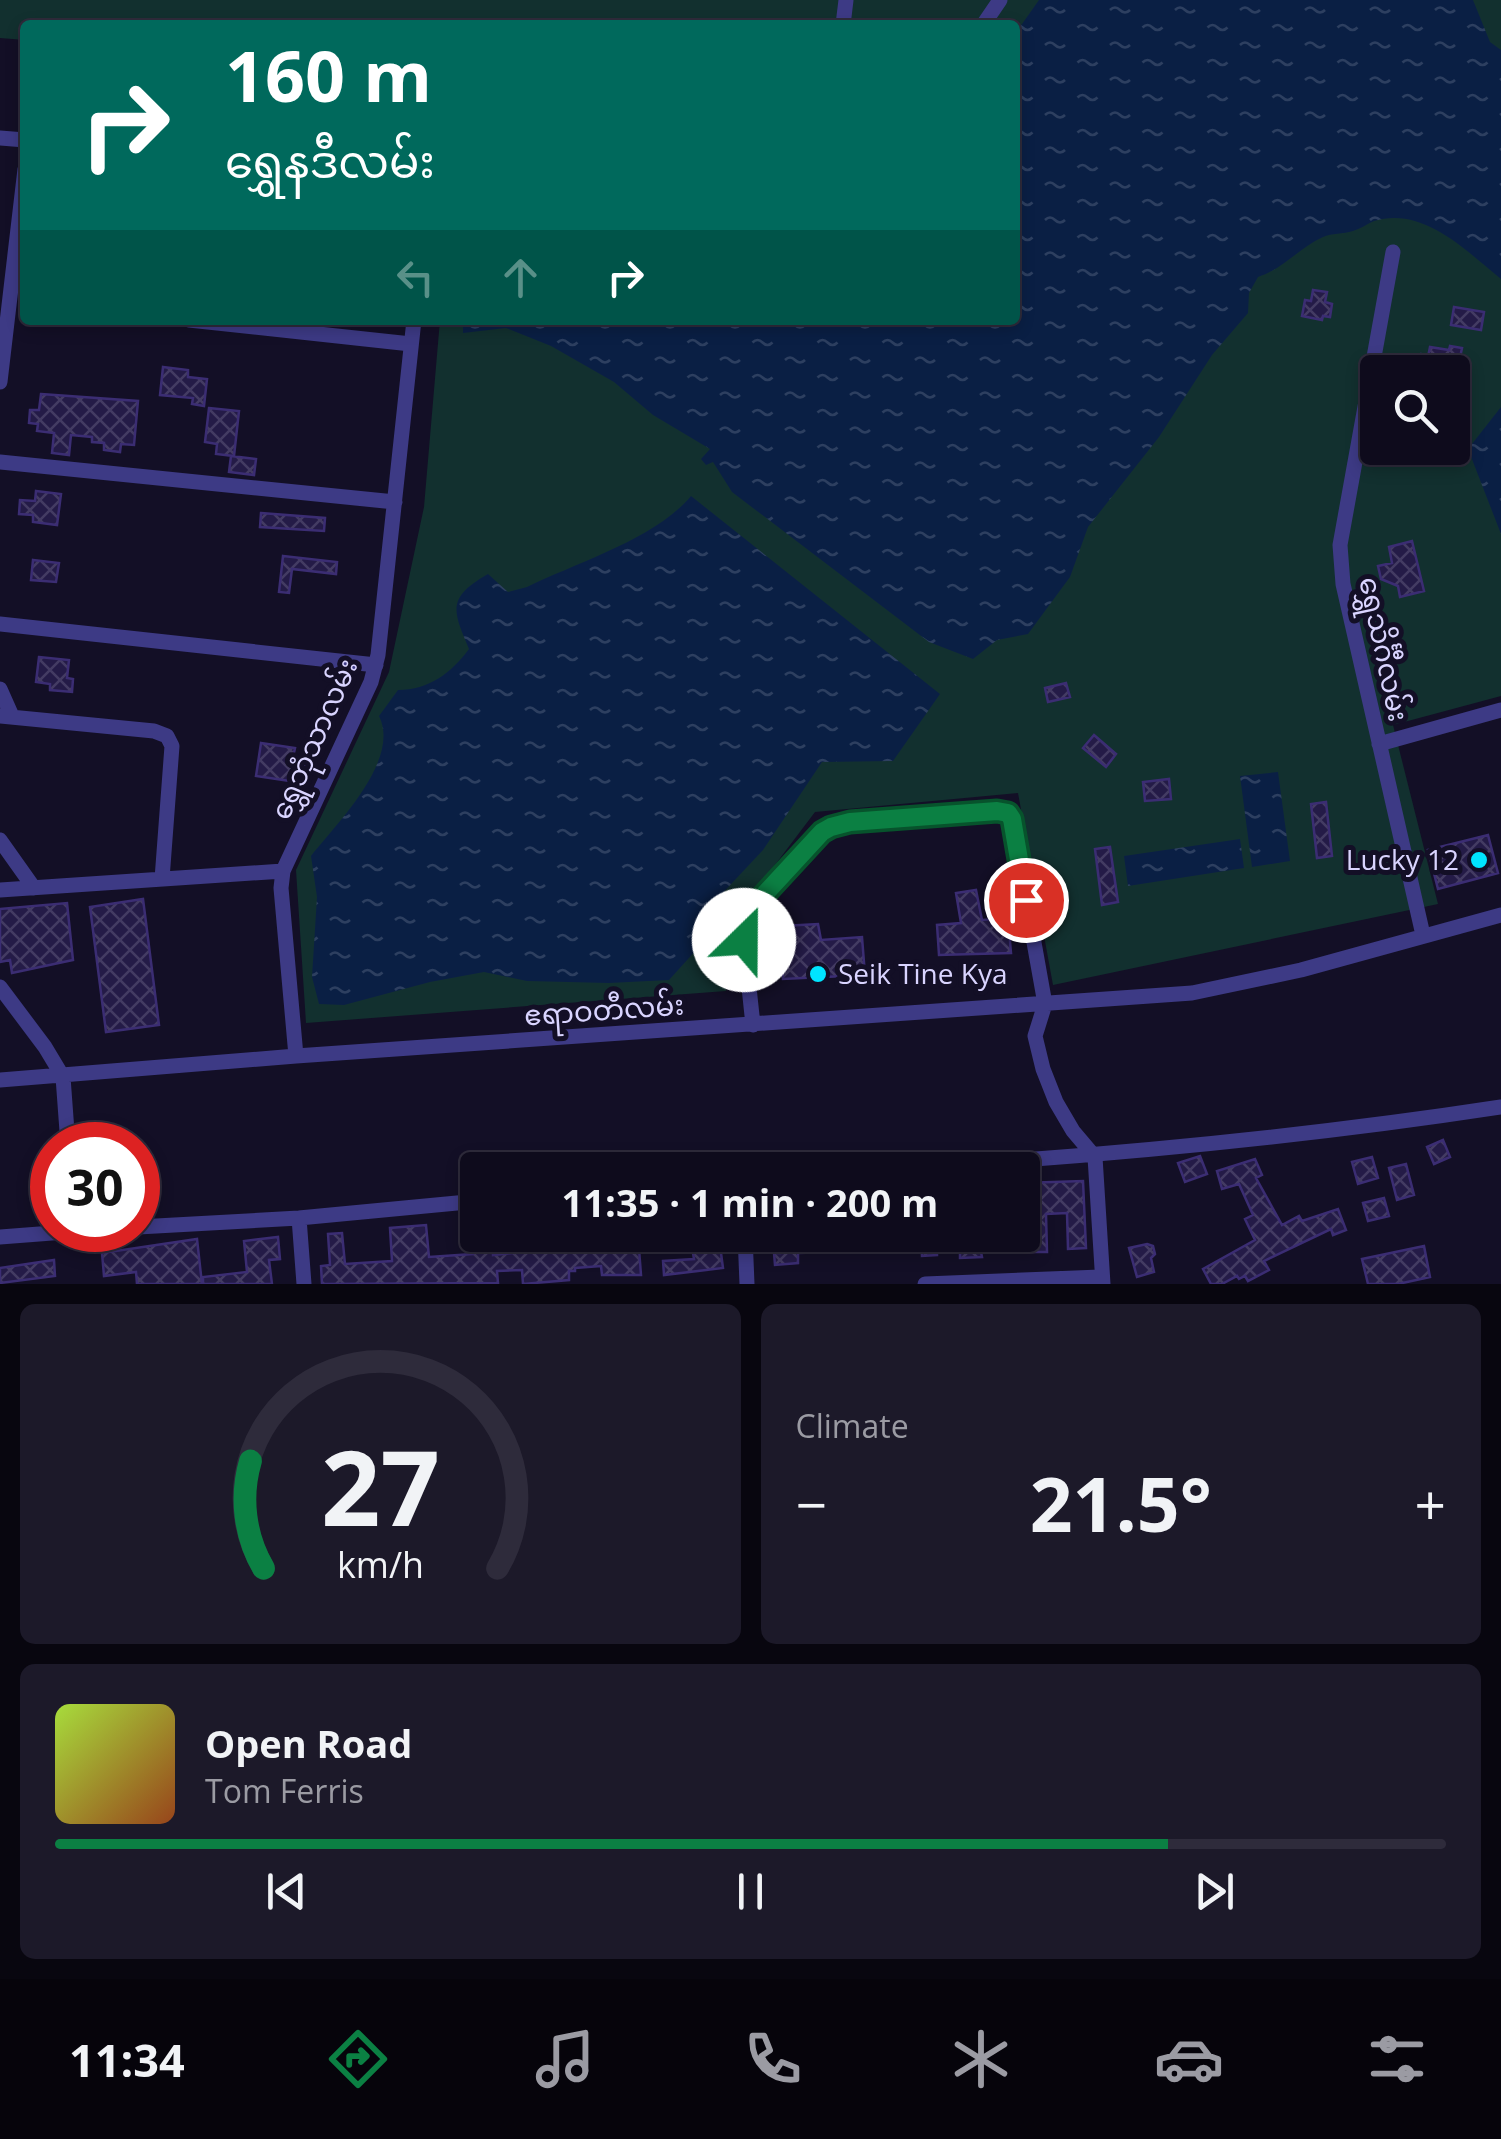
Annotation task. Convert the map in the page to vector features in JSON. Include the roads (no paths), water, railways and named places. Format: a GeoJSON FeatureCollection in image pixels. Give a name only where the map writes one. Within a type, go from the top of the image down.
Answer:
{"type":"FeatureCollection","features":[{"type":"Feature","properties":{"kind":"street"},"geometry":{"type":"LineString","coordinates":[[0,382],[20,216]]}},
{"type":"Feature","properties":{"kind":"street","name":"ရွှေသိင်္ဂီလမ်း"},"geometry":{"type":"LineString","coordinates":[[1393,252],[1340,544],[1343,584],[1423,936]]}},
{"type":"Feature","properties":{"kind":"street"},"geometry":{"type":"LineString","coordinates":[[235,325],[412,344]]}},
{"type":"Feature","properties":{"kind":"street","name":"ရွှေဘုံသာလမ်း"},"geometry":{"type":"LineString","coordinates":[[296,1056],[281,888],[283,871],[376,665],[414,325]]}},
{"type":"Feature","properties":{"kind":"street"},"geometry":{"type":"LineString","coordinates":[[0,462],[395,502]]}},
{"type":"Feature","properties":{"kind":"street"},"geometry":{"type":"LineString","coordinates":[[0,624],[376,665]]}},
{"type":"Feature","properties":{"kind":"street"},"geometry":{"type":"LineString","coordinates":[[0,689],[6,716],[168,736],[172,746],[162,879]]}},
{"type":"Feature","properties":{"kind":"street"},"geometry":{"type":"LineString","coordinates":[[1379,744],[1501,710]]}},
{"type":"Feature","properties":{"kind":"street"},"geometry":{"type":"LineString","coordinates":[[753,1024],[745,916],[822,832],[850,822],[1008,813],[1045,1004],[1035,1036],[1042,1070],[1072,1131],[1095,1157],[1101,1280],[924,1284]]}},
{"type":"Feature","properties":{"kind":"street"},"geometry":{"type":"LineString","coordinates":[[0,840],[34,888]]}},
{"type":"Feature","properties":{"kind":"street"},"geometry":{"type":"LineString","coordinates":[[0,890],[283,871]]}},
{"type":"Feature","properties":{"kind":"street","name":"ဧရာဝတီလမ်း"},"geometry":{"type":"LineString","coordinates":[[0,1080],[1192,993],[1300,970],[1501,915]]}},
{"type":"Feature","properties":{"kind":"street"},"geometry":{"type":"LineString","coordinates":[[0,987],[45,1047],[62,1078],[66,1122]]}},
{"type":"Feature","properties":{"kind":"street"},"geometry":{"type":"LineString","coordinates":[[1040,1160],[1364,1128],[1501,1106]]}},
{"type":"Feature","properties":{"kind":"street"},"geometry":{"type":"LineString","coordinates":[[160,1226],[460,1203]]}},
{"type":"Feature","properties":{"kind":"street"},"geometry":{"type":"LineString","coordinates":[[299,1218],[304,1284]]}},
{"type":"Feature","properties":{"kind":"street"},"geometry":{"type":"LineString","coordinates":[[0,1237],[30,1234]]}},
{"type":"Feature","properties":{"kind":"street"},"geometry":{"type":"LineString","coordinates":[[746,1252],[747,1284]]}},
{"type":"Feature","properties":{"kind":"water"},"geometry":{"type":"Polygon","coordinates":[[[1039,0],[1473,0],[1490,42],[1501,50],[1501,279],[1459,244],[1427,225],[1392,218],[1323,237],[1258,277],[1249,293],[1248,313],[1212,355],[1159,437],[1088,527],[1070,577],[1028,634],[997,640],[973,659],[929,642],[732,492],[713,462],[706,465],[701,459],[710,449],[653,415],[614,382],[551,346],[506,328],[463,333],[463,325],[1020,325],[1020,27],[1039,0]]]}},
{"type":"Feature","properties":{"kind":"water"},"geometry":{"type":"Polygon","coordinates":[[[1501,407],[1501,534],[1470,454],[1470,446],[1501,407]]]}},
{"type":"Feature","properties":{"kind":"water"},"geometry":{"type":"Polygon","coordinates":[[[691,496],[940,694],[893,761],[822,762],[763,850],[718,898],[707,938],[669,980],[527,981],[484,972],[344,1005],[319,1004],[312,977],[317,897],[311,856],[350,809],[374,771],[383,733],[379,716],[398,690],[420,687],[438,678],[469,649],[457,615],[459,598],[488,574],[508,592],[592,559],[657,525],[691,496]]]}},
{"type":"Feature","properties":{"kind":"water"},"geometry":{"type":"Polygon","coordinates":[[[1278,772],[1290,861],[1252,867],[1240,776],[1278,772]]]}},
{"type":"Feature","properties":{"kind":"water"},"geometry":{"type":"Polygon","coordinates":[[[1240,839],[1244,868],[1128,886],[1124,856],[1240,839]]]}},
{"type":"Feature","properties":{"kind":"place","name":"Lucky 12"},"geometry":{"type":"Point","coordinates":[1479,860]}},
{"type":"Feature","properties":{"kind":"place","name":"Seik Tine Kya"},"geometry":{"type":"Point","coordinates":[818,974]}}]}
